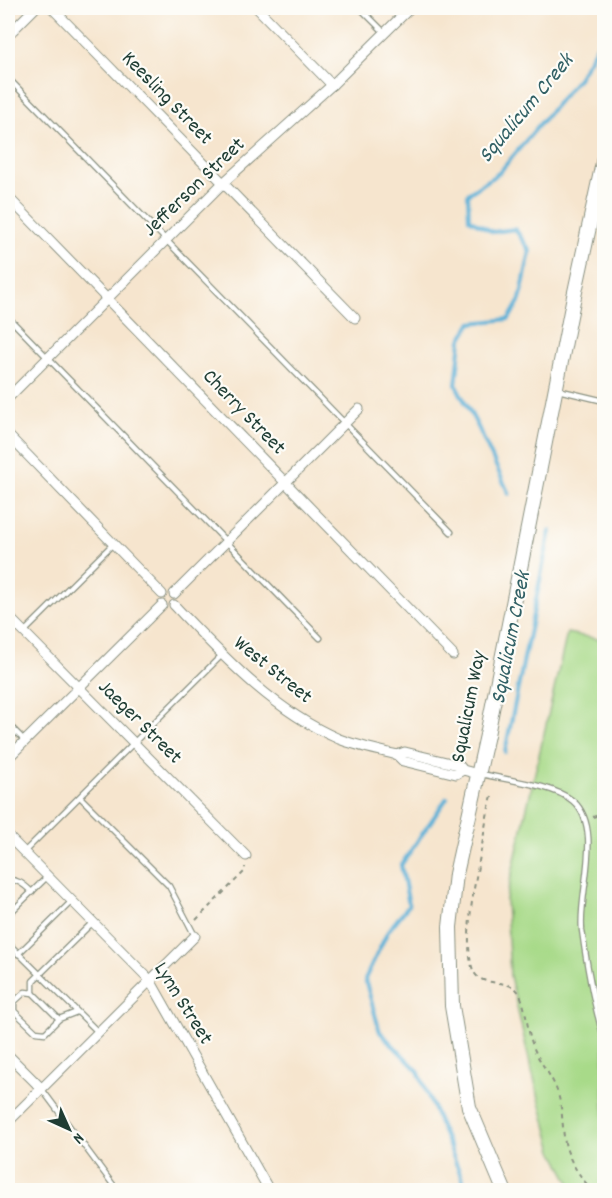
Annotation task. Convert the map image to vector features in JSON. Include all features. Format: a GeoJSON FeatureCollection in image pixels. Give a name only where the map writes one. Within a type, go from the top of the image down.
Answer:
{"type":"FeatureCollection","features":[{"type":"Feature","properties":{"kind":"street"},"geometry":{"type":"LineString","coordinates":[[8,35],[35,8]]}},
{"type":"Feature","properties":{"kind":"street","name":"Keesling Street"},"geometry":{"type":"LineString","coordinates":[[52,8],[355,318]]}},
{"type":"Feature","properties":{"kind":"street"},"geometry":{"type":"LineString","coordinates":[[257,8],[332,85]]}},
{"type":"Feature","properties":{"kind":"street","name":"Jefferson Street"},"geometry":{"type":"LineString","coordinates":[[8,398],[224,183],[332,85],[410,8]]}},
{"type":"Feature","properties":{"kind":"street","name":"Squalicum Way"},"geometry":{"type":"LineString","coordinates":[[504,1191],[469,1107],[452,1006],[450,927],[455,884],[604,158]]}},
{"type":"Feature","properties":{"kind":"street","name":"Cherry Street"},"geometry":{"type":"LineString","coordinates":[[8,197],[453,655]]}},
{"type":"Feature","properties":{"kind":"street"},"geometry":{"type":"LineString","coordinates":[[174,594],[359,409]]}},
{"type":"Feature","properties":{"kind":"street"},"geometry":{"type":"LineString","coordinates":[[8,435],[162,594]]}},
{"type":"Feature","properties":{"kind":"street"},"geometry":{"type":"LineString","coordinates":[[169,591],[174,594],[176,599],[174,605],[169,607],[162,605],[160,599],[162,594],[169,591]]}},
{"type":"Feature","properties":{"kind":"street"},"geometry":{"type":"LineString","coordinates":[[8,758],[162,605]]}},
{"type":"Feature","properties":{"kind":"street","name":"West Street"},"geometry":{"type":"LineString","coordinates":[[174,605],[222,655],[267,696],[299,718],[340,739],[397,755],[405,752],[459,765],[463,770],[478,774]]}},
{"type":"Feature","properties":{"kind":"street","name":"Jaeger Street"},"geometry":{"type":"LineString","coordinates":[[8,616],[246,856]]}},
{"type":"Feature","properties":{"kind":"street","name":"Lynn Street"},"geometry":{"type":"LineString","coordinates":[[8,836],[150,980],[269,1191]]}},
{"type":"Feature","properties":{"kind":"street"},"geometry":{"type":"LineString","coordinates":[[8,1122],[195,936]]}},
{"type":"Feature","properties":{"kind":"street"},"geometry":{"type":"LineString","coordinates":[[8,1055],[41,1089]]}},
{"type":"Feature","properties":{"kind":"lane"},"geometry":{"type":"LineString","coordinates":[[360,8],[385,33]]}},
{"type":"Feature","properties":{"kind":"lane"},"geometry":{"type":"LineString","coordinates":[[8,78],[451,532]]}},
{"type":"Feature","properties":{"kind":"lane"},"geometry":{"type":"LineString","coordinates":[[8,317],[320,638]]}},
{"type":"Feature","properties":{"kind":"lane"},"geometry":{"type":"LineString","coordinates":[[555,390],[604,401]]}},
{"type":"Feature","properties":{"kind":"lane"},"geometry":{"type":"LineString","coordinates":[[24,632],[113,544]]}},
{"type":"Feature","properties":{"kind":"lane"},"geometry":{"type":"LineString","coordinates":[[24,852],[222,655]]}},
{"type":"Feature","properties":{"kind":"lane"},"geometry":{"type":"LineString","coordinates":[[8,724],[25,741]]}},
{"type":"Feature","properties":{"kind":"lane"},"geometry":{"type":"LineString","coordinates":[[478,774],[558,792],[571,800],[583,813],[588,834],[582,927],[594,1004],[604,1038]]}},
{"type":"Feature","properties":{"kind":"lane"},"geometry":{"type":"LineString","coordinates":[[80,797],[168,886],[195,936]]}},
{"type":"Feature","properties":{"kind":"lane"},"geometry":{"type":"LineString","coordinates":[[8,915],[48,876]]}},
{"type":"Feature","properties":{"kind":"lane"},"geometry":{"type":"LineString","coordinates":[[8,880],[16,880],[24,884],[32,892]]}},
{"type":"Feature","properties":{"kind":"lane"},"geometry":{"type":"LineString","coordinates":[[18,954],[72,901]]}},
{"type":"Feature","properties":{"kind":"lane"},"geometry":{"type":"LineString","coordinates":[[33,993],[33,981],[93,922]]}},
{"type":"Feature","properties":{"kind":"lane"},"geometry":{"type":"LineString","coordinates":[[8,944],[98,1032]]}},
{"type":"Feature","properties":{"kind":"lane"},"geometry":{"type":"LineString","coordinates":[[59,1019],[33,993],[25,992],[14,1002],[15,1011],[36,1032],[45,1033],[59,1019],[77,1012]]}},
{"type":"Feature","properties":{"kind":"lane"},"geometry":{"type":"LineString","coordinates":[[41,1089],[117,1191]]}},
{"type":"Feature","properties":{"kind":"path"},"geometry":{"type":"LineString","coordinates":[[492,796],[473,902],[469,942],[471,966],[481,980],[508,984],[519,992],[534,1049],[558,1095],[566,1144],[572,1161],[592,1191]]}},
{"type":"Feature","properties":{"kind":"path"},"geometry":{"type":"LineString","coordinates":[[593,817],[604,813]]}},
{"type":"Feature","properties":{"kind":"path"},"geometry":{"type":"LineString","coordinates":[[190,926],[245,871],[246,856]]}},
{"type":"Feature","properties":{"kind":"green space"},"geometry":{"type":"Polygon","coordinates":[[[567,633],[604,640],[604,1190],[574,1190],[553,1151],[510,976],[506,899],[567,633]]]}},
{"type":"Feature","properties":{"kind":"waterway","name":"Squalicum Creek"},"geometry":{"type":"LineString","coordinates":[[509,494],[456,385],[461,340],[471,323],[509,319],[520,300],[530,251],[515,229],[493,232],[469,219],[468,194],[499,173],[579,77],[604,34]]}},
{"type":"Feature","properties":{"kind":"waterway","name":"Squalicum Creek"},"geometry":{"type":"LineString","coordinates":[[505,752],[550,531]]}},
{"type":"Feature","properties":{"kind":"waterway","name":"Squalicum Creek"},"geometry":{"type":"LineString","coordinates":[[447,798],[401,865],[409,905],[388,931],[365,979],[380,1032],[418,1071],[467,1190]]}}]}
